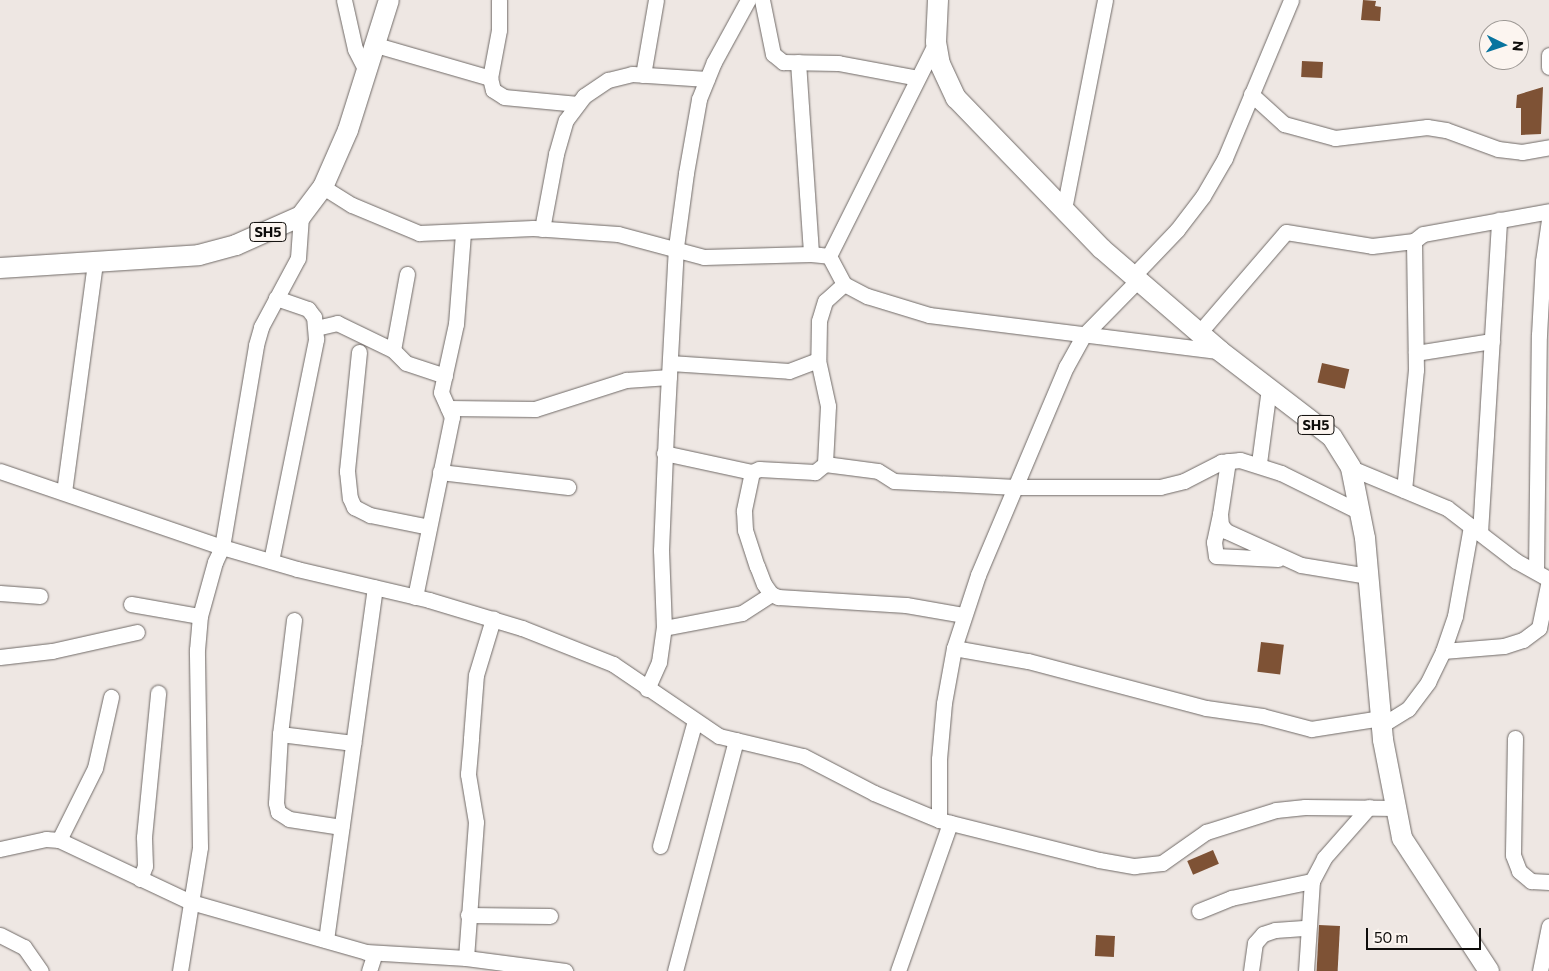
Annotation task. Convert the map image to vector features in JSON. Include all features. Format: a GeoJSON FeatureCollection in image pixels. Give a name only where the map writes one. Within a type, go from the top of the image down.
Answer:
{"type":"FeatureCollection","features":[{"type":"Feature","properties":{"kind":"main road","name":"SH5"},"geometry":{"type":"LineString","coordinates":[[0,268],[95,264],[199,255],[236,246],[301,216],[323,187],[348,130],[389,0]]}},
{"type":"Feature","properties":{"kind":"main road","name":"SH5"},"geometry":{"type":"LineString","coordinates":[[938,0],[936,42],[940,64],[956,98],[1064,209],[1136,278],[1220,351],[1332,438],[1351,468],[1360,512],[1368,576],[1382,722],[1402,838],[1489,971]]}},
{"type":"Feature","properties":{"kind":"street"},"geometry":{"type":"LineString","coordinates":[[344,0],[353,41],[367,73]]}},
{"type":"Feature","properties":{"kind":"street"},"geometry":{"type":"LineString","coordinates":[[499,0],[498,44],[490,78],[493,90],[504,97],[578,104]]}},
{"type":"Feature","properties":{"kind":"street"},"geometry":{"type":"LineString","coordinates":[[643,74],[656,0]]}},
{"type":"Feature","properties":{"kind":"street"},"geometry":{"type":"LineString","coordinates":[[648,689],[658,662],[664,628],[660,550],[676,247],[692,137],[707,79],[748,0]]}},
{"type":"Feature","properties":{"kind":"street"},"geometry":{"type":"LineString","coordinates":[[762,0],[774,54],[783,62],[838,63],[918,78]]}},
{"type":"Feature","properties":{"kind":"street"},"geometry":{"type":"LineString","coordinates":[[1064,209],[1105,0]]}},
{"type":"Feature","properties":{"kind":"street"},"geometry":{"type":"LineString","coordinates":[[898,971],[944,821],[939,759],[954,648],[964,615],[1041,421],[1084,335],[1136,278],[1203,196],[1224,158],[1291,0]]}},
{"type":"Feature","properties":{"kind":"street"},"geometry":{"type":"LineString","coordinates":[[830,256],[936,42]]}},
{"type":"Feature","properties":{"kind":"street"},"geometry":{"type":"LineString","coordinates":[[376,45],[490,78]]}},
{"type":"Feature","properties":{"kind":"street"},"geometry":{"type":"LineString","coordinates":[[1549,55],[1549,67]]}},
{"type":"Feature","properties":{"kind":"street"},"geometry":{"type":"LineString","coordinates":[[798,62],[811,254]]}},
{"type":"Feature","properties":{"kind":"street"},"geometry":{"type":"LineString","coordinates":[[542,229],[556,154],[566,120],[584,96],[608,80],[632,74],[707,79]]}},
{"type":"Feature","properties":{"kind":"street"},"geometry":{"type":"LineString","coordinates":[[1251,94],[1284,124],[1335,138],[1427,127],[1446,130],[1498,149],[1522,152],[1549,147]]}},
{"type":"Feature","properties":{"kind":"street"},"geometry":{"type":"LineString","coordinates":[[323,187],[352,205],[419,233],[463,232],[492,228],[542,229],[618,234],[676,247],[704,257],[811,254],[830,256]]}},
{"type":"Feature","properties":{"kind":"street"},"geometry":{"type":"LineString","coordinates":[[1200,333],[1286,232],[1372,246],[1414,241],[1423,234],[1549,211]]}},
{"type":"Feature","properties":{"kind":"street"},"geometry":{"type":"LineString","coordinates":[[180,971],[200,847],[197,650],[200,616],[222,547],[256,345],[276,298],[298,258],[301,216]]}},
{"type":"Feature","properties":{"kind":"street"},"geometry":{"type":"LineString","coordinates":[[954,648],[1028,661],[1206,708],[1262,716],[1310,729],[1382,722],[1408,709],[1428,682],[1443,651],[1455,616],[1476,530],[1492,341],[1499,220]]}},
{"type":"Feature","properties":{"kind":"street"},"geometry":{"type":"LineString","coordinates":[[1443,651],[1504,646],[1523,640],[1539,628],[1545,577],[1539,335],[1543,261],[1549,220]]}},
{"type":"Feature","properties":{"kind":"street"},"geometry":{"type":"LineString","coordinates":[[415,597],[452,417],[441,392],[456,324],[463,232]]}},
{"type":"Feature","properties":{"kind":"street"},"geometry":{"type":"LineString","coordinates":[[1404,490],[1416,353],[1414,241]]}},
{"type":"Feature","properties":{"kind":"street"},"geometry":{"type":"LineString","coordinates":[[830,256],[844,284],[888,304],[929,315],[1220,351]]}},
{"type":"Feature","properties":{"kind":"street"},"geometry":{"type":"LineString","coordinates":[[64,492],[95,264]]}},
{"type":"Feature","properties":{"kind":"street"},"geometry":{"type":"LineString","coordinates":[[393,350],[407,274]]}},
{"type":"Feature","properties":{"kind":"street"},"geometry":{"type":"LineString","coordinates":[[826,464],[827,395],[818,360],[820,311],[831,293],[844,284]]}},
{"type":"Feature","properties":{"kind":"street"},"geometry":{"type":"LineString","coordinates":[[271,561],[316,328],[308,309],[276,298]]}},
{"type":"Feature","properties":{"kind":"street"},"geometry":{"type":"LineString","coordinates":[[316,328],[337,323],[393,350],[406,363],[445,376]]}},
{"type":"Feature","properties":{"kind":"street"},"geometry":{"type":"LineString","coordinates":[[1416,353],[1492,341]]}},
{"type":"Feature","properties":{"kind":"street"},"geometry":{"type":"LineString","coordinates":[[359,352],[347,471],[350,498],[354,507],[370,515],[429,526]]}},
{"type":"Feature","properties":{"kind":"street"},"geometry":{"type":"LineString","coordinates":[[448,408],[535,408],[626,380],[669,370],[789,371],[818,360]]}},
{"type":"Feature","properties":{"kind":"street"},"geometry":{"type":"LineString","coordinates":[[1259,464],[1269,388]]}},
{"type":"Feature","properties":{"kind":"street"},"geometry":{"type":"LineString","coordinates":[[664,453],[752,472],[759,469],[815,472],[826,464],[878,471],[894,481],[1016,487],[1160,487],[1184,482],[1228,461],[1259,464],[1360,512]]}},
{"type":"Feature","properties":{"kind":"street"},"geometry":{"type":"LineString","coordinates":[[1228,461],[1214,542],[1216,556],[1287,559]]}},
{"type":"Feature","properties":{"kind":"street"},"geometry":{"type":"LineString","coordinates":[[1351,468],[1447,508],[1516,561],[1545,577]]}},
{"type":"Feature","properties":{"kind":"street"},"geometry":{"type":"LineString","coordinates":[[0,471],[222,547],[493,619],[613,664],[719,736],[803,756],[874,793],[944,821],[1134,866],[1162,863],[1206,832],[1246,817],[1304,807],[1396,808]]}},
{"type":"Feature","properties":{"kind":"street"},"geometry":{"type":"LineString","coordinates":[[440,472],[568,487]]}},
{"type":"Feature","properties":{"kind":"street"},"geometry":{"type":"LineString","coordinates":[[752,472],[744,511],[745,530],[764,584],[771,594],[784,598],[906,605],[964,615]]}},
{"type":"Feature","properties":{"kind":"street"},"geometry":{"type":"LineString","coordinates":[[1220,514],[1221,525],[1226,532],[1287,559],[1315,569],[1368,576]]}},
{"type":"Feature","properties":{"kind":"street"},"geometry":{"type":"LineString","coordinates":[[326,940],[375,587]]}},
{"type":"Feature","properties":{"kind":"street"},"geometry":{"type":"LineString","coordinates":[[0,593],[40,596]]}},
{"type":"Feature","properties":{"kind":"street"},"geometry":{"type":"LineString","coordinates":[[664,628],[742,613],[771,594]]}},
{"type":"Feature","properties":{"kind":"street"},"geometry":{"type":"LineString","coordinates":[[131,604],[200,616]]}},
{"type":"Feature","properties":{"kind":"street"},"geometry":{"type":"LineString","coordinates":[[466,958],[476,822],[468,774],[476,675],[493,619]]}},
{"type":"Feature","properties":{"kind":"street"},"geometry":{"type":"LineString","coordinates":[[294,620],[280,734],[276,803],[278,812],[289,820],[342,827]]}},
{"type":"Feature","properties":{"kind":"street"},"geometry":{"type":"LineString","coordinates":[[0,657],[52,651],[137,632]]}},
{"type":"Feature","properties":{"kind":"street"},"geometry":{"type":"LineString","coordinates":[[140,879],[145,866],[144,837],[158,693]]}},
{"type":"Feature","properties":{"kind":"street"},"geometry":{"type":"LineString","coordinates":[[59,840],[95,768],[111,698]]}},
{"type":"Feature","properties":{"kind":"street"},"geometry":{"type":"LineString","coordinates":[[660,846],[695,721]]}},
{"type":"Feature","properties":{"kind":"street"},"geometry":{"type":"LineString","coordinates":[[280,734],[353,743]]}},
{"type":"Feature","properties":{"kind":"street"},"geometry":{"type":"LineString","coordinates":[[1515,738],[1513,855],[1519,872],[1531,881],[1549,882]]}},
{"type":"Feature","properties":{"kind":"street"},"geometry":{"type":"LineString","coordinates":[[675,971],[736,740]]}},
{"type":"Feature","properties":{"kind":"street"},"geometry":{"type":"LineString","coordinates":[[1306,971],[1307,928],[1312,881],[1324,858],[1369,807]]}},
{"type":"Feature","properties":{"kind":"street"},"geometry":{"type":"LineString","coordinates":[[0,849],[46,839],[59,840],[191,902],[375,952],[466,958],[565,971]]}},
{"type":"Feature","properties":{"kind":"street"},"geometry":{"type":"LineString","coordinates":[[1199,911],[1231,898],[1312,881]]}},
{"type":"Feature","properties":{"kind":"street"},"geometry":{"type":"LineString","coordinates":[[468,915],[550,916]]}},
{"type":"Feature","properties":{"kind":"street"},"geometry":{"type":"LineString","coordinates":[[1540,971],[1549,926]]}},
{"type":"Feature","properties":{"kind":"street"},"geometry":{"type":"LineString","coordinates":[[1250,971],[1255,943],[1263,934],[1276,930],[1307,928]]}},
{"type":"Feature","properties":{"kind":"street"},"geometry":{"type":"LineString","coordinates":[[0,935],[24,947],[41,971]]}},
{"type":"Feature","properties":{"kind":"street"},"geometry":{"type":"LineString","coordinates":[[369,971],[375,952]]}},
{"type":"Feature","properties":{"kind":"building"},"geometry":{"type":"Polygon","coordinates":[[[1363,0],[1376,1],[1375,6],[1381,7],[1380,21],[1361,20],[1363,0]]]}},
{"type":"Feature","properties":{"kind":"building"},"geometry":{"type":"Polygon","coordinates":[[[1302,61],[1323,62],[1322,78],[1301,77],[1302,61]]]}},
{"type":"Feature","properties":{"kind":"building"},"geometry":{"type":"Polygon","coordinates":[[[1543,87],[1541,134],[1521,135],[1521,108],[1516,108],[1517,95],[1543,87]]]}},
{"type":"Feature","properties":{"kind":"building"},"geometry":{"type":"Polygon","coordinates":[[[1322,363],[1349,369],[1345,389],[1318,382],[1322,363]]]}},
{"type":"Feature","properties":{"kind":"building"},"geometry":{"type":"Polygon","coordinates":[[[1261,642],[1284,645],[1280,675],[1257,672],[1261,642]]]}},
{"type":"Feature","properties":{"kind":"building"},"geometry":{"type":"Polygon","coordinates":[[[1213,850],[1219,864],[1193,875],[1187,861],[1213,850]]]}},
{"type":"Feature","properties":{"kind":"building"},"geometry":{"type":"Polygon","coordinates":[[[1319,925],[1340,926],[1338,971],[1317,971],[1319,925]]]}},
{"type":"Feature","properties":{"kind":"building"},"geometry":{"type":"Polygon","coordinates":[[[1096,935],[1115,936],[1114,957],[1095,956],[1096,935]]]}}]}
